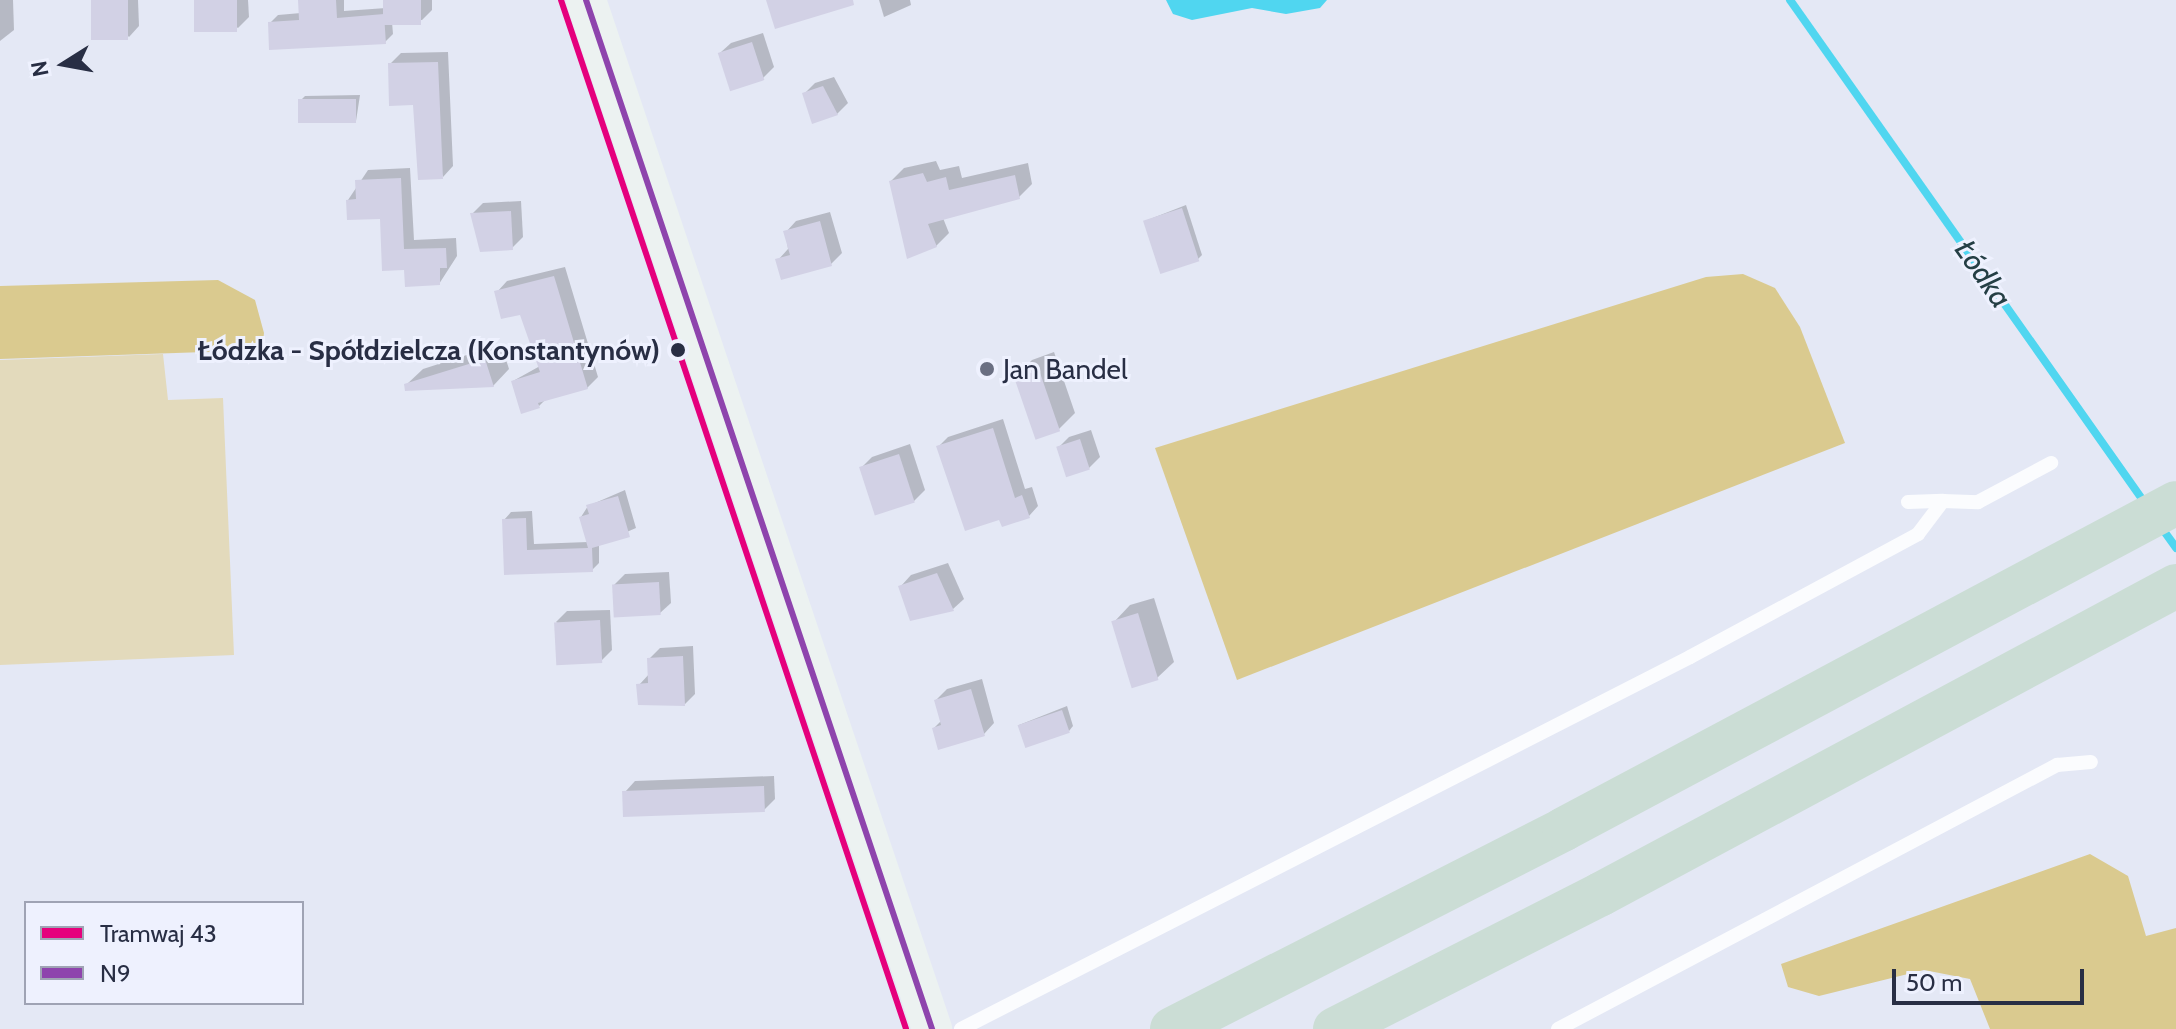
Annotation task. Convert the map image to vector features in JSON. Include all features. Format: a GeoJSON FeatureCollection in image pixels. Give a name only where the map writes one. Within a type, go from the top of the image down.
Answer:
{"type":"FeatureCollection","features":[{"type":"Feature","properties":{"kind":"highway"},"geometry":{"type":"LineString","coordinates":[[1172,1029],[1564,829],[2176,503]]}},
{"type":"Feature","properties":{"kind":"highway"},"geometry":{"type":"LineString","coordinates":[[1335,1029],[1601,894],[2169,590]]}},
{"type":"Feature","properties":{"kind":"main road"},"geometry":{"type":"LineString","coordinates":[[586,0],[932,1029]]}},
{"type":"Feature","properties":{"kind":"lane"},"geometry":{"type":"LineString","coordinates":[[1908,502],[1978,502],[2051,463]]}},
{"type":"Feature","properties":{"kind":"lane"},"geometry":{"type":"LineString","coordinates":[[961,1029],[1757,621],[1918,534],[1943,501]]}},
{"type":"Feature","properties":{"kind":"lane"},"geometry":{"type":"LineString","coordinates":[[1558,1029],[2057,765],[2091,762]]}},
{"type":"Feature","properties":{"kind":"shaded area"},"geometry":{"type":"Polygon","coordinates":[[[1743,274],[1775,288],[1800,327],[1845,443],[1237,680],[1155,448],[1706,277],[1743,274]]]}},
{"type":"Feature","properties":{"kind":"shaded area"},"geometry":{"type":"Polygon","coordinates":[[[218,280],[255,300],[264,333],[262,350],[0,359],[0,286],[218,280]]]}},
{"type":"Feature","properties":{"kind":"shaded area"},"geometry":{"type":"Polygon","coordinates":[[[163,354],[168,400],[223,398],[234,655],[0,665],[0,360],[163,354]]]}},
{"type":"Feature","properties":{"kind":"shaded area"},"geometry":{"type":"Polygon","coordinates":[[[2090,854],[2128,876],[2146,936],[2176,928],[2176,1029],[1990,1029],[1970,979],[1924,970],[1819,996],[1788,987],[1781,964],[2090,854]]]}},
{"type":"Feature","properties":{"kind":"water"},"geometry":{"type":"Polygon","coordinates":[[[1166,0],[1327,0],[1320,8],[1286,14],[1252,8],[1192,20],[1173,14],[1166,0]]]}},
{"type":"Feature","properties":{"kind":"building"},"geometry":{"type":"Polygon","coordinates":[[[91,0],[128,0],[128,40],[91,40],[91,0]]]}},
{"type":"Feature","properties":{"kind":"building"},"geometry":{"type":"Polygon","coordinates":[[[194,0],[237,0],[237,32],[194,32],[194,0]]]}},
{"type":"Feature","properties":{"kind":"building"},"geometry":{"type":"Polygon","coordinates":[[[298,0],[336,0],[337,18],[384,14],[386,44],[269,50],[268,22],[299,20],[298,0]]]}},
{"type":"Feature","properties":{"kind":"building"},"geometry":{"type":"Polygon","coordinates":[[[383,0],[421,0],[421,25],[383,25],[383,0]]]}},
{"type":"Feature","properties":{"kind":"building"},"geometry":{"type":"Polygon","coordinates":[[[766,0],[853,0],[854,5],[775,29],[766,0]]]}},
{"type":"Feature","properties":{"kind":"building"},"geometry":{"type":"Polygon","coordinates":[[[752,42],[764,80],[730,91],[718,53],[752,42]]]}},
{"type":"Feature","properties":{"kind":"building"},"geometry":{"type":"Polygon","coordinates":[[[438,62],[443,179],[418,180],[413,105],[389,106],[388,63],[438,62]]]}},
{"type":"Feature","properties":{"kind":"building"},"geometry":{"type":"Polygon","coordinates":[[[823,86],[838,115],[812,124],[802,93],[823,86]]]}},
{"type":"Feature","properties":{"kind":"building"},"geometry":{"type":"Polygon","coordinates":[[[298,99],[356,99],[356,123],[298,123],[298,99]]]}},
{"type":"Feature","properties":{"kind":"building"},"geometry":{"type":"Polygon","coordinates":[[[923,173],[927,182],[946,177],[949,190],[1015,175],[1020,199],[928,224],[937,247],[907,259],[889,181],[923,173]]]}},
{"type":"Feature","properties":{"kind":"building"},"geometry":{"type":"Polygon","coordinates":[[[401,178],[404,249],[446,248],[447,268],[440,268],[440,285],[405,287],[404,270],[382,271],[380,219],[347,220],[346,200],[356,199],[355,180],[401,178]]]}},
{"type":"Feature","properties":{"kind":"building"},"geometry":{"type":"Polygon","coordinates":[[[1182,208],[1199,261],[1160,274],[1143,221],[1182,208]]]}},
{"type":"Feature","properties":{"kind":"building"},"geometry":{"type":"Polygon","coordinates":[[[511,211],[513,250],[480,252],[470,213],[511,211]]]}},
{"type":"Feature","properties":{"kind":"building"},"geometry":{"type":"Polygon","coordinates":[[[820,221],[832,266],[781,280],[775,259],[790,255],[783,231],[820,221]]]}},
{"type":"Feature","properties":{"kind":"building"},"geometry":{"type":"Polygon","coordinates":[[[554,276],[588,389],[538,403],[540,408],[521,414],[511,381],[540,372],[520,315],[501,319],[494,291],[554,276]]]}},
{"type":"Feature","properties":{"kind":"building"},"geometry":{"type":"Polygon","coordinates":[[[485,359],[494,387],[405,391],[404,384],[485,359]]]}},
{"type":"Feature","properties":{"kind":"building"},"geometry":{"type":"Polygon","coordinates":[[[1038,367],[1060,431],[1036,440],[1013,375],[1038,367]]]}},
{"type":"Feature","properties":{"kind":"building"},"geometry":{"type":"Polygon","coordinates":[[[993,428],[1015,498],[1022,495],[1030,518],[1002,527],[999,520],[965,531],[936,446],[993,428]]]}},
{"type":"Feature","properties":{"kind":"building"},"geometry":{"type":"Polygon","coordinates":[[[1080,439],[1090,469],[1066,477],[1056,447],[1080,439]]]}},
{"type":"Feature","properties":{"kind":"building"},"geometry":{"type":"Polygon","coordinates":[[[899,454],[915,503],[875,515],[859,467],[899,454]]]}},
{"type":"Feature","properties":{"kind":"building"},"geometry":{"type":"Polygon","coordinates":[[[618,496],[630,537],[592,548],[593,572],[504,575],[502,519],[526,518],[527,550],[588,548],[579,517],[589,514],[586,505],[618,496]]]}},
{"type":"Feature","properties":{"kind":"building"},"geometry":{"type":"Polygon","coordinates":[[[937,573],[954,611],[910,621],[898,586],[937,573]]]}},
{"type":"Feature","properties":{"kind":"building"},"geometry":{"type":"Polygon","coordinates":[[[659,582],[661,615],[614,617],[612,584],[659,582]]]}},
{"type":"Feature","properties":{"kind":"building"},"geometry":{"type":"Polygon","coordinates":[[[1138,613],[1158,680],[1132,688],[1111,621],[1138,613]]]}},
{"type":"Feature","properties":{"kind":"building"},"geometry":{"type":"Polygon","coordinates":[[[600,620],[602,663],[556,665],[554,622],[600,620]]]}},
{"type":"Feature","properties":{"kind":"building"},"geometry":{"type":"Polygon","coordinates":[[[683,656],[685,706],[638,705],[636,684],[648,683],[647,658],[683,656]]]}},
{"type":"Feature","properties":{"kind":"building"},"geometry":{"type":"Polygon","coordinates":[[[971,689],[985,736],[938,750],[932,728],[941,725],[934,700],[971,689]]]}},
{"type":"Feature","properties":{"kind":"building"},"geometry":{"type":"Polygon","coordinates":[[[1062,710],[1070,733],[1025,748],[1018,725],[1062,710]]]}},
{"type":"Feature","properties":{"kind":"building"},"geometry":{"type":"Polygon","coordinates":[[[764,786],[765,812],[623,817],[622,791],[764,786]]]}},
{"type":"Feature","properties":{"kind":"waterway","name":"Łódka"},"geometry":{"type":"LineString","coordinates":[[1790,0],[2147,506]]}},
{"type":"Feature","properties":{"kind":"waterway","name":"Łódka"},"geometry":{"type":"LineString","coordinates":[[2161,527],[2176,548]]}},
{"type":"Feature","properties":{"kind":"tram line","name":"43"},"geometry":{"type":"LineString","coordinates":[[561,0],[906,1029]]}},
{"type":"Feature","properties":{"kind":"transit line","name":"N9"},"geometry":{"type":"LineString","coordinates":[[586,0],[932,1029]]}},
{"type":"Feature","properties":{"kind":"place","name":"Łódzka - Spółdzielcza (Konstantynów)"},"geometry":{"type":"Point","coordinates":[678,350]}},
{"type":"Feature","properties":{"kind":"place","name":"Jan Bandel"},"geometry":{"type":"Point","coordinates":[987,369]}}]}
